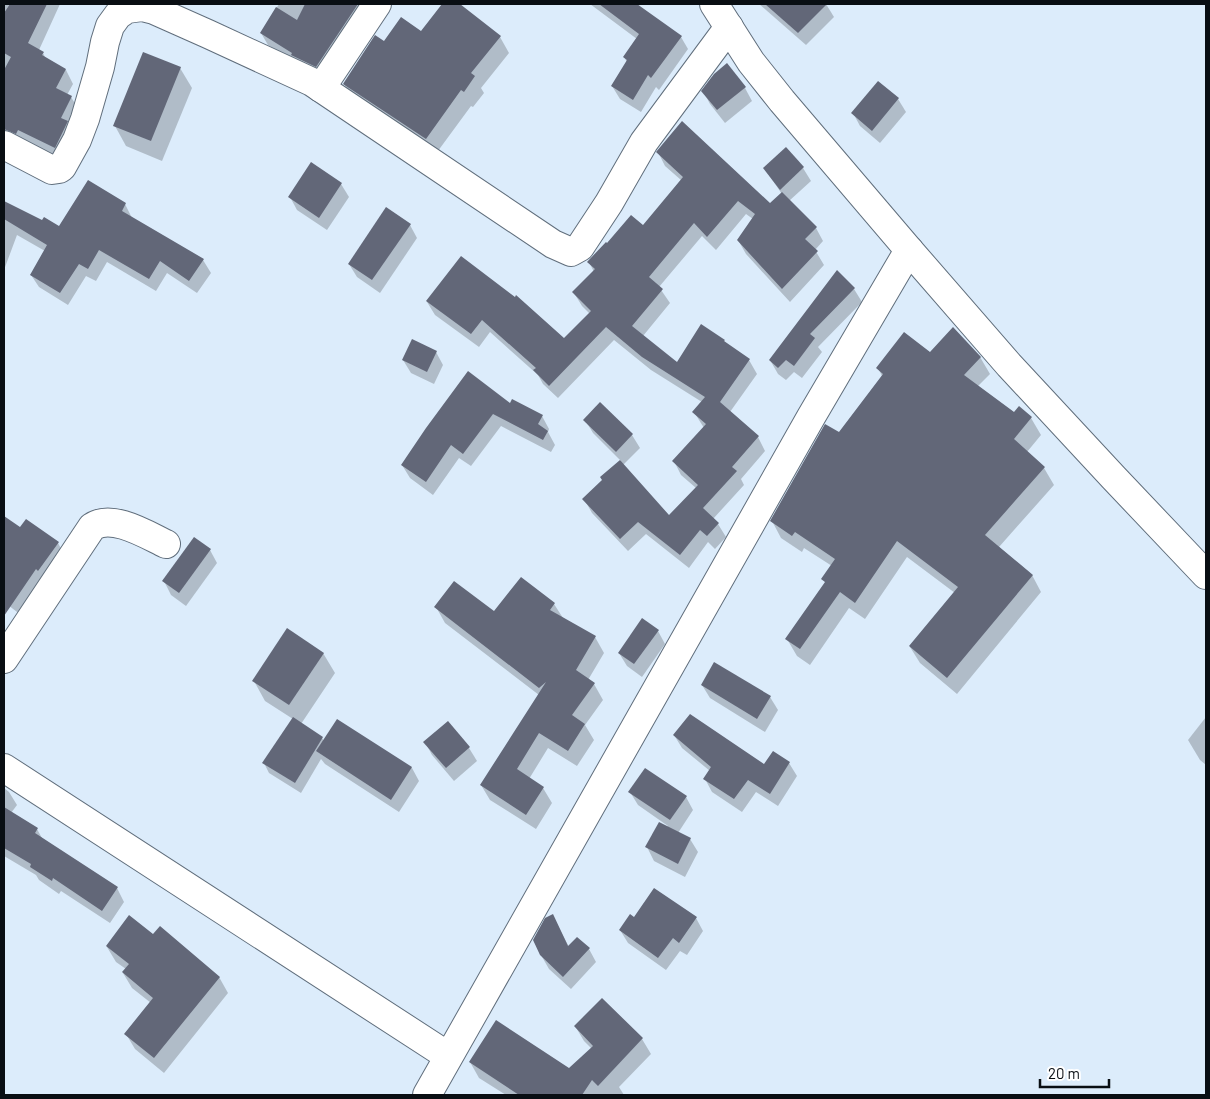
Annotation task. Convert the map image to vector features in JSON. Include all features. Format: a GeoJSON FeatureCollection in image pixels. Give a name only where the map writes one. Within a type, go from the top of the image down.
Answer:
{"type":"FeatureCollection","features":[{"type":"Feature","properties":{"kind":"street"},"geometry":{"type":"LineString","coordinates":[[322,88],[377,4]]}},
{"type":"Feature","properties":{"kind":"street"},"geometry":{"type":"LineString","coordinates":[[714,4],[751,62],[909,250],[1015,372],[1206,575]]}},
{"type":"Feature","properties":{"kind":"street"},"geometry":{"type":"LineString","coordinates":[[4,145],[52,170],[62,167],[77,140],[85,119],[110,26],[118,15],[127,9],[135,7],[154,10],[312,82],[553,244],[571,252],[580,247],[610,203],[644,142],[729,27]]}},
{"type":"Feature","properties":{"kind":"street"},"geometry":{"type":"LineString","coordinates":[[427,1095],[811,417],[909,250]]}},
{"type":"Feature","properties":{"kind":"street"},"geometry":{"type":"LineString","coordinates":[[4,659],[92,527],[97,523],[114,523],[131,528],[166,544]]}},
{"type":"Feature","properties":{"kind":"street"},"geometry":{"type":"LineString","coordinates":[[4,768],[448,1056]]}},
{"type":"Feature","properties":{"kind":"building"},"geometry":{"type":"Polygon","coordinates":[[[10,4],[47,4],[28,43],[44,52],[42,55],[66,69],[56,88],[72,96],[61,118],[68,121],[55,148],[18,130],[16,134],[4,129],[4,70],[11,57],[4,53],[4,13],[10,4]]]}},
{"type":"Feature","properties":{"kind":"building"},"geometry":{"type":"Polygon","coordinates":[[[305,4],[358,4],[316,67],[291,55],[292,53],[260,33],[276,7],[297,20],[305,4]]]}},
{"type":"Feature","properties":{"kind":"building"},"geometry":{"type":"Polygon","coordinates":[[[442,4],[460,4],[501,36],[471,73],[475,76],[464,92],[461,90],[426,139],[343,84],[375,35],[384,41],[401,17],[421,31],[442,4]]]}},
{"type":"Feature","properties":{"kind":"building"},"geometry":{"type":"Polygon","coordinates":[[[599,4],[637,4],[682,36],[651,78],[648,75],[633,100],[611,86],[627,60],[623,57],[639,34],[599,4]]]}},
{"type":"Feature","properties":{"kind":"building"},"geometry":{"type":"Polygon","coordinates":[[[765,4],[827,4],[798,33],[765,4]]]}},
{"type":"Feature","properties":{"kind":"building"},"geometry":{"type":"Polygon","coordinates":[[[143,52],[181,67],[151,141],[113,126],[143,52]]]}},
{"type":"Feature","properties":{"kind":"building"},"geometry":{"type":"Polygon","coordinates":[[[727,63],[746,87],[717,110],[701,91],[714,74],[727,63]]]}},
{"type":"Feature","properties":{"kind":"building"},"geometry":{"type":"Polygon","coordinates":[[[878,81],[899,98],[872,131],[851,113],[878,81]]]}},
{"type":"Feature","properties":{"kind":"building"},"geometry":{"type":"Polygon","coordinates":[[[682,121],[770,203],[782,192],[817,227],[805,239],[818,251],[782,289],[737,240],[755,214],[738,201],[707,237],[694,223],[649,277],[663,289],[632,326],[677,362],[701,324],[750,359],[720,402],[759,436],[732,467],[737,471],[703,508],[719,523],[707,536],[700,530],[680,555],[638,522],[620,539],[582,499],[602,480],[600,477],[620,460],[669,515],[698,485],[672,461],[706,424],[692,412],[705,397],[642,357],[606,327],[549,386],[533,370],[536,368],[482,320],[471,334],[426,301],[461,256],[515,297],[516,295],[564,338],[591,311],[572,292],[595,269],[587,262],[607,243],[631,215],[643,225],[683,177],[656,152],[682,121]]]}},
{"type":"Feature","properties":{"kind":"building"},"geometry":{"type":"Polygon","coordinates":[[[786,147],[804,167],[780,190],[763,168],[786,147]]]}},
{"type":"Feature","properties":{"kind":"building"},"geometry":{"type":"Polygon","coordinates":[[[311,162],[342,183],[319,218],[288,197],[311,162]]]}},
{"type":"Feature","properties":{"kind":"building"},"geometry":{"type":"Polygon","coordinates":[[[88,180],[126,203],[122,211],[204,259],[189,281],[160,261],[149,279],[99,250],[88,269],[79,264],[60,293],[30,275],[47,245],[4,219],[4,201],[42,220],[44,217],[59,226],[88,180]]]}},
{"type":"Feature","properties":{"kind":"building"},"geometry":{"type":"Polygon","coordinates":[[[386,207],[411,224],[372,280],[348,264],[386,207]]]}},
{"type":"Feature","properties":{"kind":"building"},"geometry":{"type":"Polygon","coordinates":[[[837,270],[855,288],[810,334],[815,338],[794,366],[786,360],[778,368],[769,360],[837,270]]]}},
{"type":"Feature","properties":{"kind":"building"},"geometry":{"type":"Polygon","coordinates":[[[953,327],[981,357],[964,375],[1014,412],[1019,406],[1032,417],[1014,439],[1045,467],[985,535],[1033,575],[947,678],[909,646],[958,587],[897,541],[855,603],[840,592],[800,649],[785,639],[825,582],[821,579],[835,559],[795,532],[792,536],[770,521],[825,424],[839,432],[883,374],[876,368],[904,332],[930,352],[953,327]]]}},
{"type":"Feature","properties":{"kind":"building"},"geometry":{"type":"Polygon","coordinates":[[[412,339],[437,351],[427,372],[402,360],[412,339]]]}},
{"type":"Feature","properties":{"kind":"building"},"geometry":{"type":"Polygon","coordinates":[[[468,371],[510,403],[512,399],[543,415],[538,424],[548,431],[543,440],[493,414],[463,454],[451,445],[426,482],[401,465],[468,371]]]}},
{"type":"Feature","properties":{"kind":"building"},"geometry":{"type":"Polygon","coordinates":[[[600,402],[633,434],[616,452],[583,420],[600,402]]]}},
{"type":"Feature","properties":{"kind":"building"},"geometry":{"type":"Polygon","coordinates":[[[4,516],[20,527],[26,519],[59,542],[38,571],[36,569],[4,616],[4,516]]]}},
{"type":"Feature","properties":{"kind":"building"},"geometry":{"type":"Polygon","coordinates":[[[194,537],[211,549],[179,593],[162,581],[194,537]]]}},
{"type":"Feature","properties":{"kind":"building"},"geometry":{"type":"Polygon","coordinates":[[[521,577],[555,603],[550,610],[596,636],[576,670],[595,683],[572,715],[585,724],[568,751],[539,733],[517,769],[544,787],[526,815],[480,785],[546,682],[539,688],[434,607],[454,581],[494,611],[521,577]]]}},
{"type":"Feature","properties":{"kind":"building"},"geometry":{"type":"Polygon","coordinates":[[[642,618],[659,630],[634,664],[618,653],[642,618]]]}},
{"type":"Feature","properties":{"kind":"building"},"geometry":{"type":"Polygon","coordinates":[[[287,628],[324,653],[289,705],[252,681],[287,628]]]}},
{"type":"Feature","properties":{"kind":"building"},"geometry":{"type":"Polygon","coordinates":[[[714,662],[771,696],[757,719],[701,685],[714,662]]]}},
{"type":"Feature","properties":{"kind":"building"},"geometry":{"type":"Polygon","coordinates":[[[690,714],[764,764],[773,751],[790,762],[770,794],[748,780],[734,799],[703,779],[711,767],[673,735],[690,714]]]}},
{"type":"Feature","properties":{"kind":"building"},"geometry":{"type":"Polygon","coordinates":[[[293,717],[323,737],[295,783],[262,763],[293,717]]]}},
{"type":"Feature","properties":{"kind":"building"},"geometry":{"type":"Polygon","coordinates":[[[337,719],[412,767],[391,800],[316,751],[337,719]]]}},
{"type":"Feature","properties":{"kind":"building"},"geometry":{"type":"Polygon","coordinates":[[[448,721],[470,747],[446,768],[423,742],[448,721]]]}},
{"type":"Feature","properties":{"kind":"building"},"geometry":{"type":"Polygon","coordinates":[[[645,768],[687,796],[670,820],[628,792],[645,768]]]}},
{"type":"Feature","properties":{"kind":"building"},"geometry":{"type":"Polygon","coordinates":[[[4,807],[38,828],[35,833],[118,887],[102,911],[53,878],[52,881],[30,867],[31,864],[4,848],[4,807]]]}},
{"type":"Feature","properties":{"kind":"building"},"geometry":{"type":"Polygon","coordinates":[[[659,822],[691,838],[678,864],[645,847],[659,822]]]}},
{"type":"Feature","properties":{"kind":"building"},"geometry":{"type":"Polygon","coordinates":[[[654,888],[697,917],[679,943],[673,938],[658,958],[619,930],[630,914],[634,917],[654,888]]]}},
{"type":"Feature","properties":{"kind":"building"},"geometry":{"type":"Polygon","coordinates":[[[553,914],[568,946],[577,937],[590,948],[563,977],[540,955],[533,940],[545,918],[553,914]]]}},
{"type":"Feature","properties":{"kind":"building"},"geometry":{"type":"Polygon","coordinates":[[[129,915],[153,934],[160,926],[220,977],[154,1058],[124,1034],[153,998],[122,972],[129,964],[106,946],[129,915]]]}},
{"type":"Feature","properties":{"kind":"building"},"geometry":{"type":"Polygon","coordinates":[[[602,998],[643,1038],[598,1086],[592,1080],[582,1095],[519,1095],[469,1062],[496,1020],[569,1068],[593,1046],[574,1026],[602,998]]]}}]}
